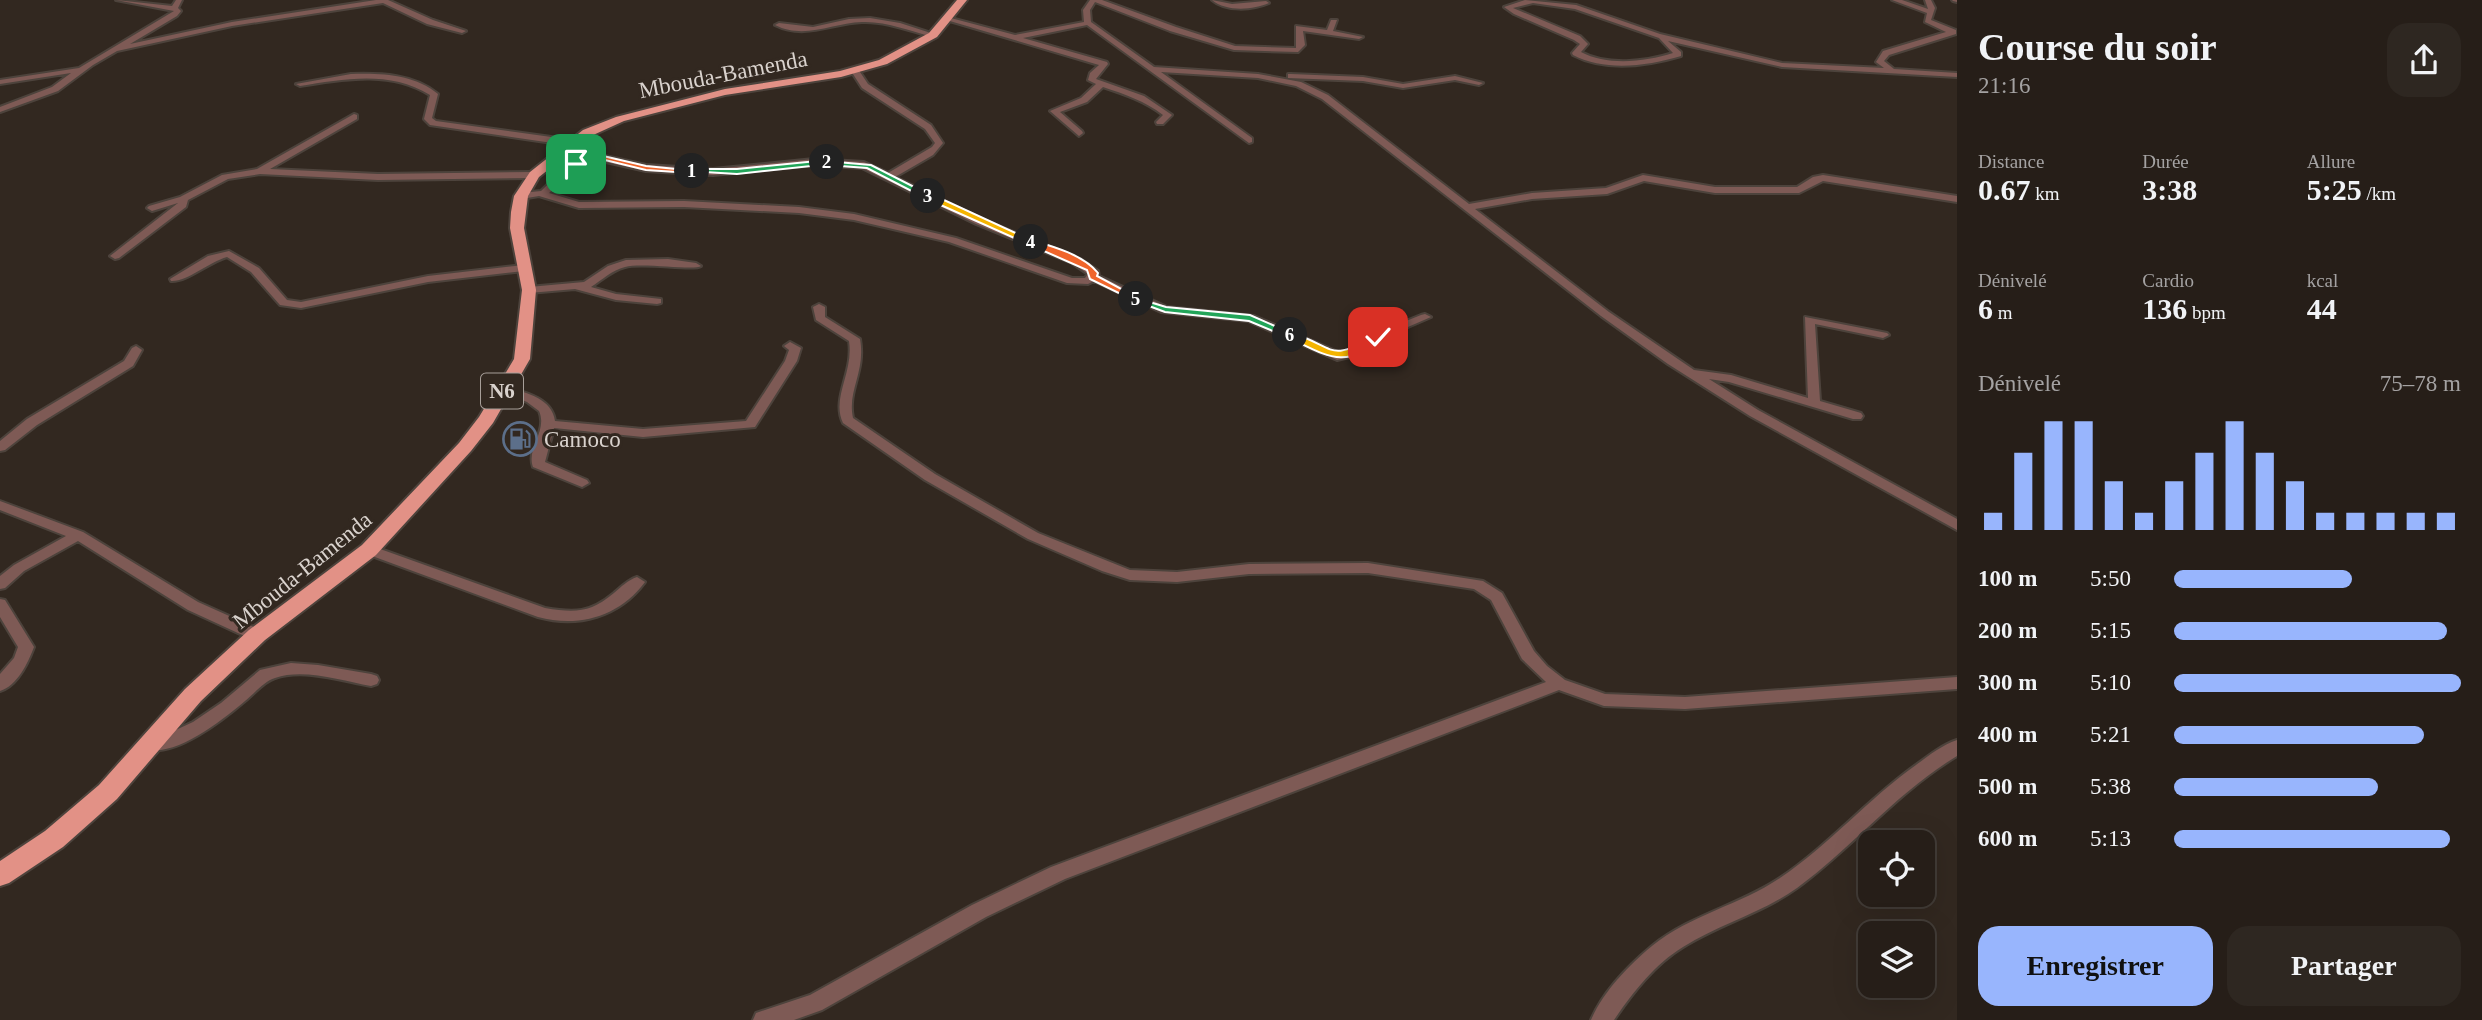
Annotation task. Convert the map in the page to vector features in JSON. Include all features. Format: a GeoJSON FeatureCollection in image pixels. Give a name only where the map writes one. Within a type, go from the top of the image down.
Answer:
{"type":"FeatureCollection","features":[{"type":"Feature","properties":{"kind":"highway","name":"Mbouda-Bamenda"},"geometry":{"type":"LineString","coordinates":[[0,875],[54,839],[108,792],[193,695],[257,635],[369,550],[466,447],[487,419],[522,359],[529,290],[517,228],[521,196],[534,175],[587,133],[620,119],[725,92],[855,71],[895,57],[933,35],[962,0]]}},
{"type":"Feature","properties":{"kind":"street"},"geometry":{"type":"LineString","coordinates":[[0,110],[48,93],[79,70],[178,11],[119,0]]}},
{"type":"Feature","properties":{"kind":"street"},"geometry":{"type":"LineString","coordinates":[[174,9],[179,0]]}},
{"type":"Feature","properties":{"kind":"street"},"geometry":{"type":"LineString","coordinates":[[324,9],[325,0]]}},
{"type":"Feature","properties":{"kind":"street"},"geometry":{"type":"LineString","coordinates":[[115,49],[232,24],[383,0],[430,22],[461,31]]}},
{"type":"Feature","properties":{"kind":"street"},"geometry":{"type":"LineString","coordinates":[[1249,140],[1088,23],[1088,4],[1095,0],[1234,48],[1298,50],[1301,45],[1299,28]]}},
{"type":"Feature","properties":{"kind":"street"},"geometry":{"type":"LineString","coordinates":[[1214,0],[1223,5],[1266,3]]}},
{"type":"Feature","properties":{"kind":"street"},"geometry":{"type":"LineString","coordinates":[[1895,0],[1930,12]]}},
{"type":"Feature","properties":{"kind":"street"},"geometry":{"type":"LineString","coordinates":[[1893,72],[1880,62],[1886,53],[1953,32],[1927,21],[1932,8],[1928,0]]}},
{"type":"Feature","properties":{"kind":"street"},"geometry":{"type":"LineString","coordinates":[[1658,36],[1678,54],[1631,61],[1595,62],[1576,53],[1584,44],[1577,38],[1507,7],[1530,1],[1576,7],[1658,36],[1782,65],[1957,75]]}},
{"type":"Feature","properties":{"kind":"street"},"geometry":{"type":"LineString","coordinates":[[947,19],[1104,64],[1091,78],[1101,84],[1138,95],[1154,104],[1168,115],[1160,122]]}},
{"type":"Feature","properties":{"kind":"street"},"geometry":{"type":"LineString","coordinates":[[779,25],[801,31],[814,31],[869,20],[933,35]]}},
{"type":"Feature","properties":{"kind":"street"},"geometry":{"type":"LineString","coordinates":[[1299,28],[1329,32],[1334,22]]}},
{"type":"Feature","properties":{"kind":"street"},"geometry":{"type":"LineString","coordinates":[[1012,38],[1088,23]]}},
{"type":"Feature","properties":{"kind":"street"},"geometry":{"type":"LineString","coordinates":[[1299,28],[1359,37]]}},
{"type":"Feature","properties":{"kind":"street"},"geometry":{"type":"LineString","coordinates":[[1152,69],[1363,79],[1403,86],[1448,79],[1479,83]]}},
{"type":"Feature","properties":{"kind":"street"},"geometry":{"type":"LineString","coordinates":[[0,82],[79,70]]}},
{"type":"Feature","properties":{"kind":"street"},"geometry":{"type":"LineString","coordinates":[[855,71],[865,86],[928,127],[939,143],[935,149],[890,176]]}},
{"type":"Feature","properties":{"kind":"street"},"geometry":{"type":"LineString","coordinates":[[1258,76],[1298,84],[1325,97],[1605,314],[1672,361],[1754,413],[1957,525]]}},
{"type":"Feature","properties":{"kind":"street"},"geometry":{"type":"LineString","coordinates":[[300,84],[365,77],[409,80],[434,94],[428,119],[433,123],[573,143]]}},
{"type":"Feature","properties":{"kind":"street"},"geometry":{"type":"LineString","coordinates":[[1079,134],[1054,111],[1084,100],[1101,84]]}},
{"type":"Feature","properties":{"kind":"street"},"geometry":{"type":"LineString","coordinates":[[260,171],[354,117]]}},
{"type":"Feature","properties":{"kind":"street"},"geometry":{"type":"LineString","coordinates":[[541,194],[570,168],[596,157],[646,168],[713,172],[829,162],[864,165],[980,222],[1076,261],[1090,268],[1094,273],[1093,278]]}},
{"type":"Feature","properties":{"kind":"street"},"geometry":{"type":"LineString","coordinates":[[152,208],[183,199],[225,177],[260,171],[378,177],[534,175]]}},
{"type":"Feature","properties":{"kind":"street"},"geometry":{"type":"LineString","coordinates":[[1468,206],[1532,196],[1607,191],[1643,177],[1715,190],[1799,190],[1806,188],[1816,179],[1823,178],[1957,199]]}},
{"type":"Feature","properties":{"kind":"street"},"geometry":{"type":"LineString","coordinates":[[521,196],[541,194],[579,205],[684,204],[829,213],[953,240],[1072,281],[1088,281],[1093,278]]}},
{"type":"Feature","properties":{"kind":"street"},"geometry":{"type":"LineString","coordinates":[[115,256],[183,205],[183,199]]}},
{"type":"Feature","properties":{"kind":"street"},"geometry":{"type":"LineString","coordinates":[[175,279],[212,258],[229,254],[254,270],[284,303],[301,305],[428,279],[524,268]]}},
{"type":"Feature","properties":{"kind":"street"},"geometry":{"type":"LineString","coordinates":[[529,290],[578,287],[596,281],[612,268],[626,263],[668,262],[696,266]]}},
{"type":"Feature","properties":{"kind":"street"},"geometry":{"type":"LineString","coordinates":[[1093,278],[1165,310],[1250,318],[1337,356],[1353,353],[1390,331],[1425,317]]}},
{"type":"Feature","properties":{"kind":"street"},"geometry":{"type":"LineString","coordinates":[[578,287],[616,298],[657,301]]}},
{"type":"Feature","properties":{"kind":"street"},"geometry":{"type":"LineString","coordinates":[[819,307],[820,318],[854,339],[858,350],[858,364],[843,409],[847,420],[930,477],[1033,536],[1107,568],[1130,575],[1177,577],[1249,569],[1368,568],[1478,585],[1497,597],[1528,655],[1541,670],[1559,684],[1604,700],[1685,703],[1957,683]]}},
{"type":"Feature","properties":{"kind":"street"},"geometry":{"type":"LineString","coordinates":[[1814,402],[1809,319],[1883,335]]}},
{"type":"Feature","properties":{"kind":"street"},"geometry":{"type":"LineString","coordinates":[[550,424],[643,433],[731,428],[750,424],[795,353],[795,348],[790,346]]}},
{"type":"Feature","properties":{"kind":"street"},"geometry":{"type":"LineString","coordinates":[[0,447],[32,422],[129,363],[136,350]]}},
{"type":"Feature","properties":{"kind":"street"},"geometry":{"type":"LineString","coordinates":[[1672,361],[1701,376],[1709,374],[1731,379],[1857,415]]}},
{"type":"Feature","properties":{"kind":"street"},"geometry":{"type":"LineString","coordinates":[[503,390],[540,403],[546,409],[550,424],[537,457],[538,464],[582,483]]}},
{"type":"Feature","properties":{"kind":"street"},"geometry":{"type":"LineString","coordinates":[[0,505],[78,535],[193,606],[257,635]]}},
{"type":"Feature","properties":{"kind":"street"},"geometry":{"type":"LineString","coordinates":[[0,584],[19,568],[78,535]]}},
{"type":"Feature","properties":{"kind":"street"},"geometry":{"type":"LineString","coordinates":[[369,550],[543,613],[571,618],[592,616],[610,606],[637,582]]}},
{"type":"Feature","properties":{"kind":"street"},"geometry":{"type":"LineString","coordinates":[[0,604],[26,647],[21,661],[0,685]]}},
{"type":"Feature","properties":{"kind":"street"},"geometry":{"type":"LineString","coordinates":[[152,744],[169,742],[194,732],[266,674],[275,671],[299,669],[371,680]]}},
{"type":"Feature","properties":{"kind":"street"},"geometry":{"type":"LineString","coordinates":[[764,1020],[816,1003],[979,911],[1058,873],[1559,684]]}},
{"type":"Feature","properties":{"kind":"street"},"geometry":{"type":"LineString","coordinates":[[1602,1020],[1650,960],[1685,935],[1741,910],[1786,885],[1833,849],[1927,763],[1957,747]]}},
{"type":"Feature","properties":{"kind":"place","name":"Camoco"},"geometry":{"type":"Point","coordinates":[520,439]}},
{"type":"Feature","properties":{"kind":"route"},"geometry":{"type":"LineString","coordinates":[[576,164],[601,157],[663,170],[737,172],[814,162],[869,166],[980,222],[1076,261],[1090,268],[1094,273],[1093,278],[1165,310],[1250,318],[1337,356],[1353,353],[1378,337]]}}]}
